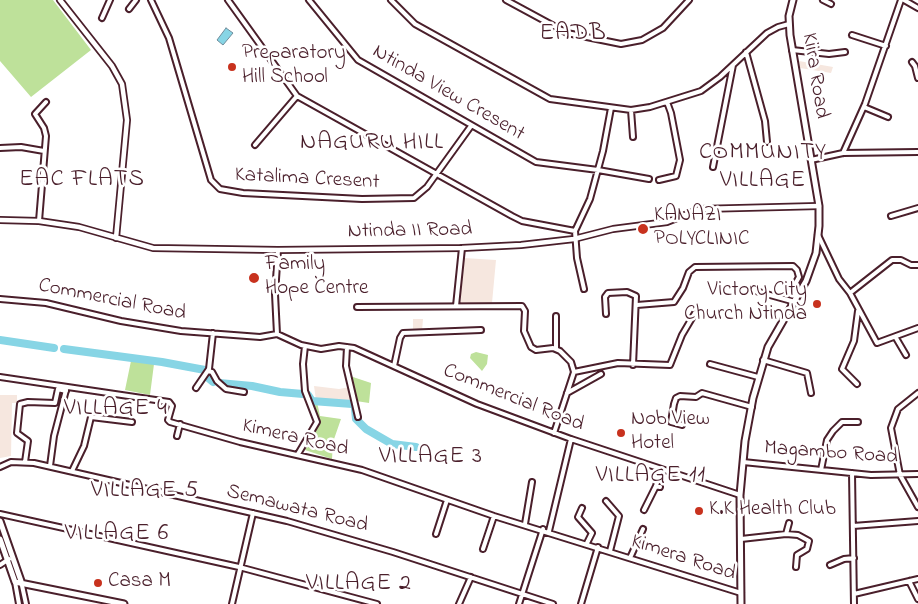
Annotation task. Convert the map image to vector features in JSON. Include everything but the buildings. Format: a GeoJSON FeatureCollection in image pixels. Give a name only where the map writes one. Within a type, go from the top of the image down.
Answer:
{"type":"FeatureCollection","features":[{"type":"Feature","properties":{"kind":"main road","name":"Kiira Road"},"geometry":{"type":"LineString","coordinates":[[741,604],[740,495],[743,462],[758,377],[763,360],[774,336],[810,271],[818,235],[819,206],[788,24],[793,0]]}},
{"type":"Feature","properties":{"kind":"main road"},"geometry":{"type":"LineString","coordinates":[[0,521],[21,581]]}},
{"type":"Feature","properties":{"kind":"main road"},"geometry":{"type":"LineString","coordinates":[[0,539],[15,582],[21,581],[124,604]]}},
{"type":"Feature","properties":{"kind":"street"},"geometry":{"type":"LineString","coordinates":[[60,0],[112,66],[122,84],[126,120],[116,238]]}},
{"type":"Feature","properties":{"kind":"street"},"geometry":{"type":"LineString","coordinates":[[102,18],[110,0]]}},
{"type":"Feature","properties":{"kind":"street"},"geometry":{"type":"LineString","coordinates":[[129,9],[136,0]]}},
{"type":"Feature","properties":{"kind":"street","name":"Katalima Cresent"},"geometry":{"type":"LineString","coordinates":[[152,0],[169,38],[211,180],[215,187],[223,191],[403,200],[420,194],[471,126]]}},
{"type":"Feature","properties":{"kind":"street"},"geometry":{"type":"LineString","coordinates":[[228,0],[296,96],[522,221],[575,231]]}},
{"type":"Feature","properties":{"kind":"street","name":"Ntinda View Cresent"},"geometry":{"type":"LineString","coordinates":[[309,0],[358,60],[536,162],[649,179]]}},
{"type":"Feature","properties":{"kind":"street"},"geometry":{"type":"LineString","coordinates":[[392,0],[415,24],[550,99],[631,110],[667,102],[701,91],[733,65],[766,34],[788,24]]}},
{"type":"Feature","properties":{"kind":"street"},"geometry":{"type":"LineString","coordinates":[[508,0],[567,33],[621,44],[642,40],[665,26],[689,0]]}},
{"type":"Feature","properties":{"kind":"street"},"geometry":{"type":"LineString","coordinates":[[823,0],[831,4]]}},
{"type":"Feature","properties":{"kind":"street"},"geometry":{"type":"LineString","coordinates":[[843,153],[864,107],[903,0],[918,8]]}},
{"type":"Feature","properties":{"kind":"street"},"geometry":{"type":"LineString","coordinates":[[852,35],[886,46]]}},
{"type":"Feature","properties":{"kind":"street"},"geometry":{"type":"LineString","coordinates":[[792,50],[829,54],[845,52]]}},
{"type":"Feature","properties":{"kind":"street"},"geometry":{"type":"LineString","coordinates":[[746,52],[763,115],[767,142]]}},
{"type":"Feature","properties":{"kind":"street"},"geometry":{"type":"LineString","coordinates":[[912,62],[918,78]]}},
{"type":"Feature","properties":{"kind":"street"},"geometry":{"type":"LineString","coordinates":[[713,167],[733,65]]}},
{"type":"Feature","properties":{"kind":"street"},"geometry":{"type":"LineString","coordinates":[[255,145],[296,96]]}},
{"type":"Feature","properties":{"kind":"street"},"geometry":{"type":"LineString","coordinates":[[39,221],[46,132],[35,114],[46,102]]}},
{"type":"Feature","properties":{"kind":"street"},"geometry":{"type":"LineString","coordinates":[[659,180],[676,176],[680,160],[673,130],[672,113],[667,102]]}},
{"type":"Feature","properties":{"kind":"street"},"geometry":{"type":"LineString","coordinates":[[864,107],[888,117]]}},
{"type":"Feature","properties":{"kind":"street"},"geometry":{"type":"LineString","coordinates":[[584,289],[574,239],[575,231],[590,199],[611,108]]}},
{"type":"Feature","properties":{"kind":"street"},"geometry":{"type":"LineString","coordinates":[[631,110],[633,136]]}},
{"type":"Feature","properties":{"kind":"street"},"geometry":{"type":"LineString","coordinates":[[0,148],[21,146],[44,151]]}},
{"type":"Feature","properties":{"kind":"street"},"geometry":{"type":"LineString","coordinates":[[811,160],[843,153],[918,152]]}},
{"type":"Feature","properties":{"kind":"street","name":"Ntinda II Road"},"geometry":{"type":"LineString","coordinates":[[0,220],[39,221],[79,227],[153,248],[278,250],[462,248],[521,245],[574,239],[613,229],[667,222],[700,209],[819,206]]}},
{"type":"Feature","properties":{"kind":"street"},"geometry":{"type":"LineString","coordinates":[[891,216],[918,208]]}},
{"type":"Feature","properties":{"kind":"street"},"geometry":{"type":"LineString","coordinates":[[818,235],[839,279],[850,293],[858,311],[877,343],[896,338],[918,328]]}},
{"type":"Feature","properties":{"kind":"street"},"geometry":{"type":"LineString","coordinates":[[456,306],[462,248]]}},
{"type":"Feature","properties":{"kind":"street"},"geometry":{"type":"LineString","coordinates":[[277,334],[275,325],[275,277],[278,250]]}},
{"type":"Feature","properties":{"kind":"street"},"geometry":{"type":"LineString","coordinates":[[850,293],[892,260],[901,260],[912,266],[918,265]]}},
{"type":"Feature","properties":{"kind":"street"},"geometry":{"type":"LineString","coordinates":[[636,305],[674,302],[683,288],[689,272],[695,267],[793,266],[797,270],[798,276],[793,288],[795,301],[752,290]]}},
{"type":"Feature","properties":{"kind":"street"},"geometry":{"type":"LineString","coordinates":[[606,314],[606,297],[608,293],[634,293],[636,305],[633,365]]}},
{"type":"Feature","properties":{"kind":"street","name":"Commercial Road"},"geometry":{"type":"LineString","coordinates":[[0,299],[46,303],[150,326],[260,337],[277,334],[305,346],[324,349],[347,347],[477,404],[554,434],[740,495]]}},
{"type":"Feature","properties":{"kind":"street"},"geometry":{"type":"LineString","coordinates":[[357,307],[522,306],[525,311],[524,331],[531,347],[536,350],[556,349],[566,355],[574,372],[554,434]]}},
{"type":"Feature","properties":{"kind":"street"},"geometry":{"type":"LineString","coordinates":[[857,384],[842,369],[854,341],[858,311]]}},
{"type":"Feature","properties":{"kind":"street"},"geometry":{"type":"LineString","coordinates":[[574,372],[606,364],[670,365],[682,335],[695,314]]}},
{"type":"Feature","properties":{"kind":"street"},"geometry":{"type":"LineString","coordinates":[[556,316],[556,349]]}},
{"type":"Feature","properties":{"kind":"street"},"geometry":{"type":"LineString","coordinates":[[394,366],[400,338],[403,333],[481,330]]}},
{"type":"Feature","properties":{"kind":"street"},"geometry":{"type":"LineString","coordinates":[[196,388],[208,371],[213,333]]}},
{"type":"Feature","properties":{"kind":"street"},"geometry":{"type":"LineString","coordinates":[[896,338],[906,355]]}},
{"type":"Feature","properties":{"kind":"street"},"geometry":{"type":"LineString","coordinates":[[298,454],[317,422],[317,417],[308,404],[305,391],[303,364],[305,346]]}},
{"type":"Feature","properties":{"kind":"street"},"geometry":{"type":"LineString","coordinates":[[347,347],[346,366],[358,417]]}},
{"type":"Feature","properties":{"kind":"street"},"geometry":{"type":"LineString","coordinates":[[763,360],[807,373],[811,393]]}},
{"type":"Feature","properties":{"kind":"street"},"geometry":{"type":"LineString","coordinates":[[710,364],[758,377]]}},
{"type":"Feature","properties":{"kind":"street"},"geometry":{"type":"LineString","coordinates":[[208,371],[212,372],[226,389],[244,392]]}},
{"type":"Feature","properties":{"kind":"street"},"geometry":{"type":"LineString","coordinates":[[567,393],[601,374]]}},
{"type":"Feature","properties":{"kind":"street"},"geometry":{"type":"LineString","coordinates":[[0,377],[67,385],[169,402],[172,406],[168,420],[180,424],[176,436]]}},
{"type":"Feature","properties":{"kind":"street"},"geometry":{"type":"LineString","coordinates":[[50,466],[54,436],[67,385]]}},
{"type":"Feature","properties":{"kind":"street"},"geometry":{"type":"LineString","coordinates":[[25,462],[28,441],[17,433],[20,404],[28,402],[55,403],[58,389],[66,391]]}},
{"type":"Feature","properties":{"kind":"street"},"geometry":{"type":"LineString","coordinates":[[682,425],[670,422],[676,398],[680,396],[696,397],[702,393],[752,407]]}},
{"type":"Feature","properties":{"kind":"street"},"geometry":{"type":"LineString","coordinates":[[918,393],[898,409],[892,422],[893,440],[900,475],[918,507]]}},
{"type":"Feature","properties":{"kind":"street"},"geometry":{"type":"LineString","coordinates":[[72,471],[84,446],[91,417],[132,422]]}},
{"type":"Feature","properties":{"kind":"street"},"geometry":{"type":"LineString","coordinates":[[821,470],[824,451],[833,431],[842,422],[858,422]]}},
{"type":"Feature","properties":{"kind":"street","name":"Kimera Road"},"geometry":{"type":"LineString","coordinates":[[180,424],[240,442],[362,470],[494,516],[543,529],[742,593]]}},
{"type":"Feature","properties":{"kind":"street"},"geometry":{"type":"LineString","coordinates":[[549,531],[572,440]]}},
{"type":"Feature","properties":{"kind":"street","name":"Semawata Road"},"geometry":{"type":"LineString","coordinates":[[0,467],[10,462],[50,466],[252,513],[343,536],[553,604]]}},
{"type":"Feature","properties":{"kind":"street","name":"Magambo Road"},"geometry":{"type":"LineString","coordinates":[[743,462],[852,473],[918,474]]}},
{"type":"Feature","properties":{"kind":"street"},"geometry":{"type":"LineString","coordinates":[[644,510],[658,487],[661,470]]}},
{"type":"Feature","properties":{"kind":"street"},"geometry":{"type":"LineString","coordinates":[[852,473],[854,604]]}},
{"type":"Feature","properties":{"kind":"street"},"geometry":{"type":"LineString","coordinates":[[525,524],[532,482]]}},
{"type":"Feature","properties":{"kind":"street"},"geometry":{"type":"LineString","coordinates":[[436,534],[447,500]]}},
{"type":"Feature","properties":{"kind":"street"},"geometry":{"type":"LineString","coordinates":[[606,501],[619,516],[610,551]]}},
{"type":"Feature","properties":{"kind":"street"},"geometry":{"type":"LineString","coordinates":[[582,508],[578,517],[592,533],[588,543]]}},
{"type":"Feature","properties":{"kind":"street"},"geometry":{"type":"LineString","coordinates":[[232,604],[252,513]]}},
{"type":"Feature","properties":{"kind":"street"},"geometry":{"type":"LineString","coordinates":[[0,514],[239,567],[377,604]]}},
{"type":"Feature","properties":{"kind":"street"},"geometry":{"type":"LineString","coordinates":[[483,549],[494,516]]}},
{"type":"Feature","properties":{"kind":"street"},"geometry":{"type":"LineString","coordinates":[[853,526],[918,521]]}},
{"type":"Feature","properties":{"kind":"street"},"geometry":{"type":"LineString","coordinates":[[786,534],[789,523]]}},
{"type":"Feature","properties":{"kind":"street"},"geometry":{"type":"LineString","coordinates":[[519,604],[543,529]]}},
{"type":"Feature","properties":{"kind":"street"},"geometry":{"type":"LineString","coordinates":[[630,558],[643,529]]}},
{"type":"Feature","properties":{"kind":"street"},"geometry":{"type":"LineString","coordinates":[[741,539],[786,534],[798,535],[809,541],[807,548],[796,555],[796,566]]}},
{"type":"Feature","properties":{"kind":"street"},"geometry":{"type":"LineString","coordinates":[[581,604],[598,547]]}},
{"type":"Feature","properties":{"kind":"street"},"geometry":{"type":"LineString","coordinates":[[0,566],[13,557]]}},
{"type":"Feature","properties":{"kind":"street"},"geometry":{"type":"LineString","coordinates":[[830,565],[844,559],[854,558]]}},
{"type":"Feature","properties":{"kind":"street"},"geometry":{"type":"LineString","coordinates":[[459,604],[471,577]]}},
{"type":"Feature","properties":{"kind":"street"},"geometry":{"type":"LineString","coordinates":[[854,594],[918,579]]}},
{"type":"Feature","properties":{"kind":"street"},"geometry":{"type":"LineString","coordinates":[[21,581],[26,604]]}},
{"type":"Feature","properties":{"kind":"street"},"geometry":{"type":"LineString","coordinates":[[909,581],[918,599]]}},
{"type":"Feature","properties":{"kind":"street"},"geometry":{"type":"LineString","coordinates":[[15,582],[19,604]]}},
{"type":"Feature","properties":{"kind":"shaded area"},"geometry":{"type":"Polygon","coordinates":[[[799,61],[833,67],[831,73],[800,68],[799,61]]]}},
{"type":"Feature","properties":{"kind":"shaded area"},"geometry":{"type":"Polygon","coordinates":[[[464,258],[496,260],[492,303],[460,303],[464,258]]]}},
{"type":"Feature","properties":{"kind":"shaded area"},"geometry":{"type":"Polygon","coordinates":[[[413,319],[423,319],[422,331],[413,331],[413,319]]]}},
{"type":"Feature","properties":{"kind":"shaded area"},"geometry":{"type":"Polygon","coordinates":[[[314,386],[339,389],[350,387],[353,403],[316,400],[314,386]]]}},
{"type":"Feature","properties":{"kind":"shaded area"},"geometry":{"type":"Polygon","coordinates":[[[0,395],[17,395],[17,403],[12,403],[11,456],[0,458],[0,395]]]}},
{"type":"Feature","properties":{"kind":"green space"},"geometry":{"type":"Polygon","coordinates":[[[0,0],[53,0],[91,50],[31,97],[0,61],[0,0]]]}},
{"type":"Feature","properties":{"kind":"green space"},"geometry":{"type":"Polygon","coordinates":[[[476,352],[488,355],[487,364],[482,371],[470,358],[471,354],[476,352]]]}},
{"type":"Feature","properties":{"kind":"green space"},"geometry":{"type":"Polygon","coordinates":[[[131,361],[154,364],[150,395],[125,390],[131,361]]]}},
{"type":"Feature","properties":{"kind":"green space"},"geometry":{"type":"Polygon","coordinates":[[[350,376],[371,383],[369,403],[356,401],[350,376]]]}},
{"type":"Feature","properties":{"kind":"green space"},"geometry":{"type":"Polygon","coordinates":[[[309,401],[317,402],[320,416],[341,419],[333,442],[332,459],[305,450],[319,422],[318,415],[309,401]]]}},
{"type":"Feature","properties":{"kind":"water"},"geometry":{"type":"Polygon","coordinates":[[[226,28],[233,33],[223,45],[217,40],[226,28]]]}},
{"type":"Feature","properties":{"kind":"waterway"},"geometry":{"type":"LineString","coordinates":[[0,340],[54,348]]}},
{"type":"Feature","properties":{"kind":"waterway"},"geometry":{"type":"LineString","coordinates":[[64,349],[162,362],[205,370]]}},
{"type":"Feature","properties":{"kind":"waterway"},"geometry":{"type":"LineString","coordinates":[[349,370],[355,393]]}},
{"type":"Feature","properties":{"kind":"waterway"},"geometry":{"type":"LineString","coordinates":[[207,377],[213,382]]}},
{"type":"Feature","properties":{"kind":"waterway"},"geometry":{"type":"LineString","coordinates":[[219,383],[303,394]]}},
{"type":"Feature","properties":{"kind":"waterway"},"geometry":{"type":"LineString","coordinates":[[308,395],[312,401],[352,404]]}},
{"type":"Feature","properties":{"kind":"waterway"},"geometry":{"type":"LineString","coordinates":[[355,409],[356,419],[366,429],[392,444],[416,447]]}},
{"type":"Feature","properties":{"kind":"place","name":"Preparatory Hill School"},"geometry":{"type":"Point","coordinates":[232,67]}},
{"type":"Feature","properties":{"kind":"place","name":"KANAZI POLYCLINIC"},"geometry":{"type":"Point","coordinates":[643,229]}},
{"type":"Feature","properties":{"kind":"place","name":"Family Hope Centre"},"geometry":{"type":"Point","coordinates":[254,278]}},
{"type":"Feature","properties":{"kind":"place","name":"Victory City Church Ntinda"},"geometry":{"type":"Point","coordinates":[817,304]}},
{"type":"Feature","properties":{"kind":"place","name":"Nob View Hotel"},"geometry":{"type":"Point","coordinates":[621,433]}},
{"type":"Feature","properties":{"kind":"place","name":"K.K Health Club"},"geometry":{"type":"Point","coordinates":[699,511]}},
{"type":"Feature","properties":{"kind":"place","name":"Casa M"},"geometry":{"type":"Point","coordinates":[98,583]}},
{"type":"Feature","properties":{"kind":"district","name":"EADB"},"geometry":{"type":"Point","coordinates":[573,35]}},
{"type":"Feature","properties":{"kind":"district","name":"NAGURU HILL"},"geometry":{"type":"Point","coordinates":[372,144]}},
{"type":"Feature","properties":{"kind":"district","name":"COMMUNITY VILLAGE"},"geometry":{"type":"Point","coordinates":[763,168]}},
{"type":"Feature","properties":{"kind":"district","name":"EAC FLATS"},"geometry":{"type":"Point","coordinates":[82,181]}},
{"type":"Feature","properties":{"kind":"district","name":"VILLAGE 4"},"geometry":{"type":"Point","coordinates":[116,410]}},
{"type":"Feature","properties":{"kind":"district","name":"VILLAGE 3"},"geometry":{"type":"Point","coordinates":[431,458]}},
{"type":"Feature","properties":{"kind":"district","name":"VILLAGE 11"},"geometry":{"type":"Point","coordinates":[651,477]}},
{"type":"Feature","properties":{"kind":"district","name":"VILLAGE 5"},"geometry":{"type":"Point","coordinates":[145,492]}},
{"type":"Feature","properties":{"kind":"district","name":"VILLAGE 6"},"geometry":{"type":"Point","coordinates":[117,535]}},
{"type":"Feature","properties":{"kind":"district","name":"VILLAGE 2"},"geometry":{"type":"Point","coordinates":[359,585]}}]}
